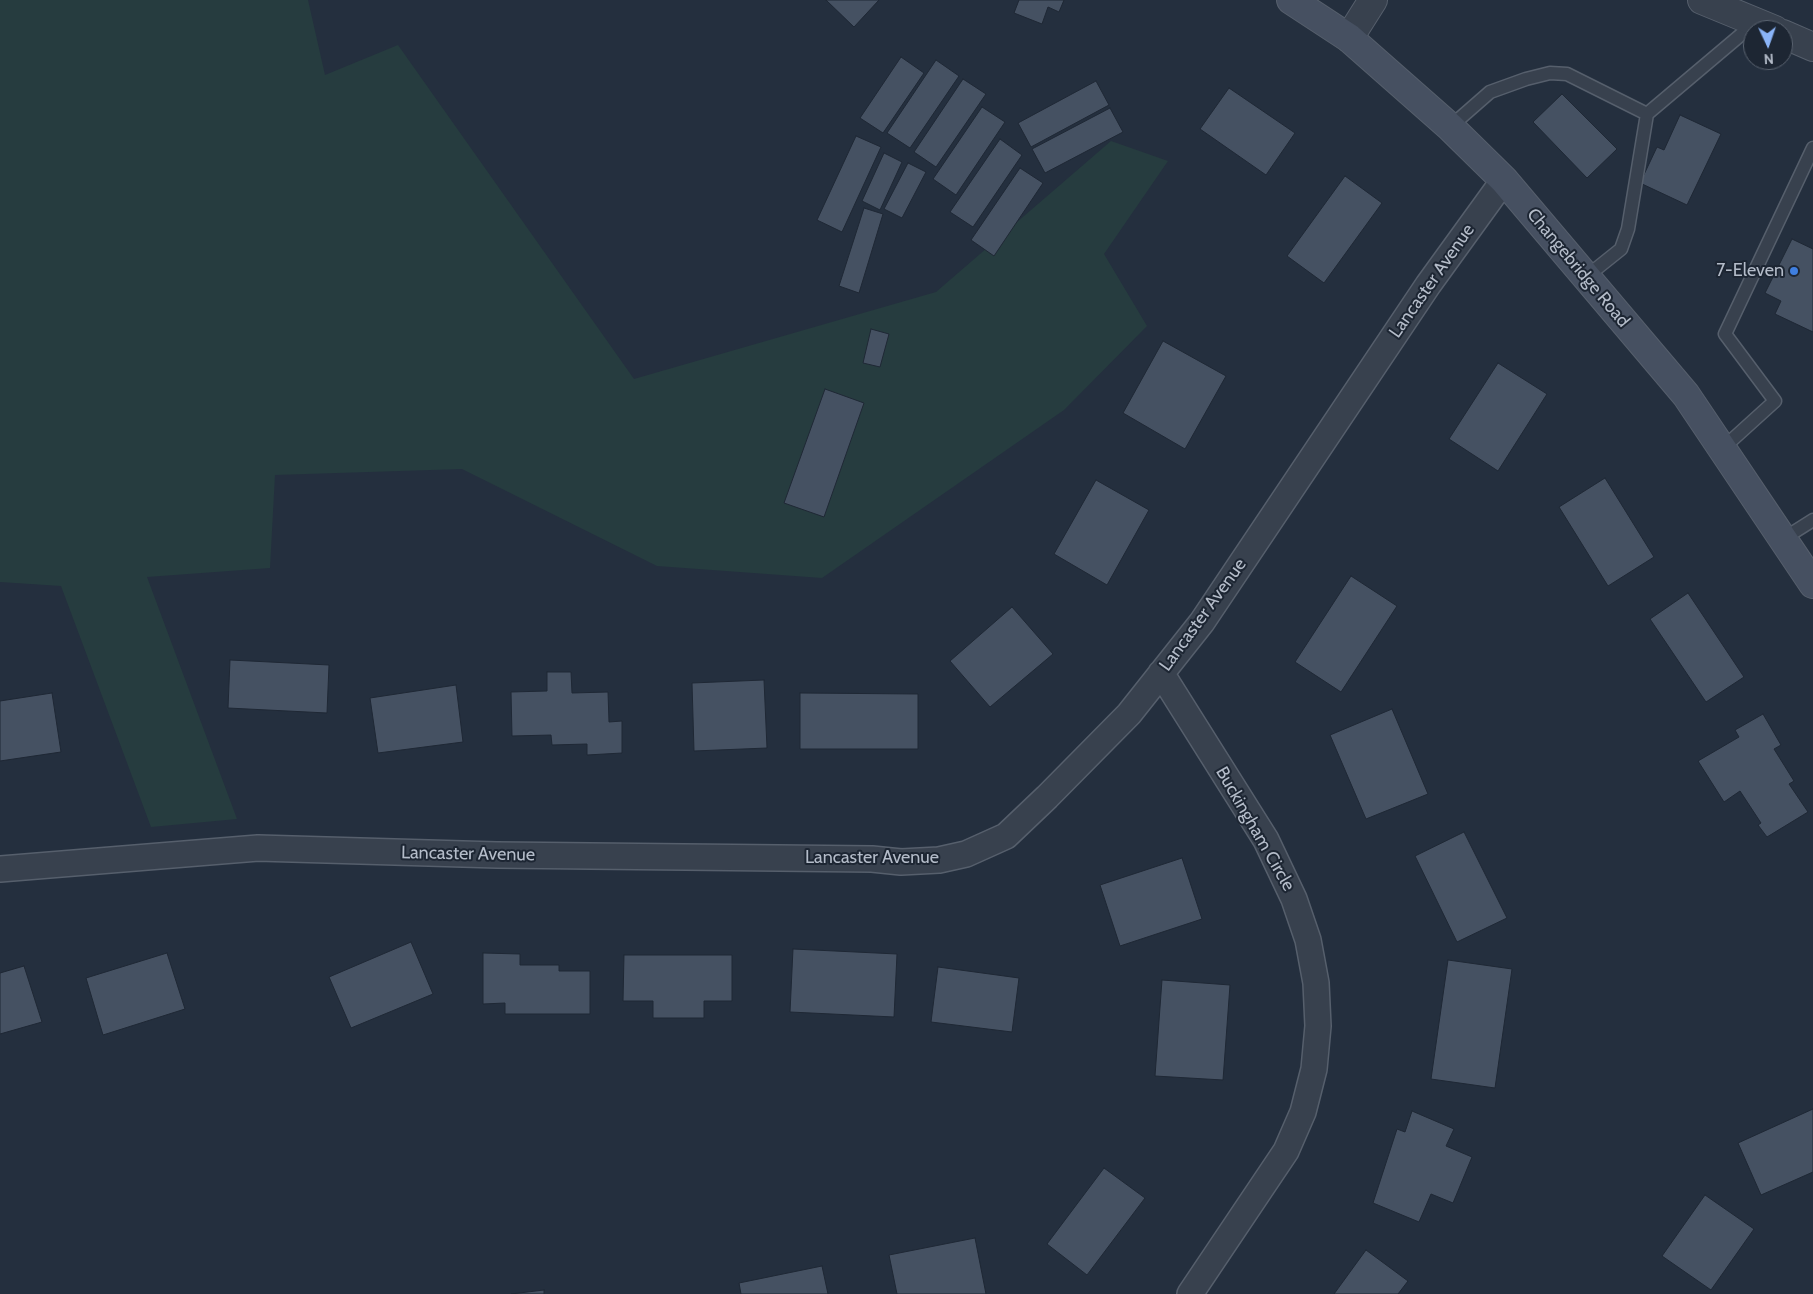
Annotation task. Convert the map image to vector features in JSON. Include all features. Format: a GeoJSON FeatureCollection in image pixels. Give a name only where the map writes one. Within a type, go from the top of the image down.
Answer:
{"type":"FeatureCollection","features":[{"type":"Feature","properties":{"kind":"main road","name":"Changebridge Road"},"geometry":{"type":"LineString","coordinates":[[1292,0],[1349,38],[1450,128],[1504,180],[1686,396],[1813,584]]}},
{"type":"Feature","properties":{"kind":"street"},"geometry":{"type":"LineString","coordinates":[[1349,38],[1373,0]]}},
{"type":"Feature","properties":{"kind":"street"},"geometry":{"type":"LineString","coordinates":[[1716,3],[1752,20]]}},
{"type":"Feature","properties":{"kind":"street"},"geometry":{"type":"LineString","coordinates":[[1793,38],[1813,47]]}},
{"type":"Feature","properties":{"kind":"street","name":"Lancaster Avenue"},"geometry":{"type":"LineString","coordinates":[[0,869],[258,848],[498,856],[872,858],[902,862],[940,860],[966,854],[1006,836],[1129,714],[1202,622],[1428,285],[1504,180]]}},
{"type":"Feature","properties":{"kind":"street","name":"Buckingham Circle"},"geometry":{"type":"LineString","coordinates":[[1161,673],[1266,840],[1294,899],[1308,940],[1314,974],[1318,1026],[1314,1069],[1304,1112],[1286,1151],[1190,1294]]}},
{"type":"Feature","properties":{"kind":"lane"},"geometry":{"type":"LineString","coordinates":[[1586,277],[1621,249],[1628,229],[1647,114],[1743,42]]}},
{"type":"Feature","properties":{"kind":"lane"},"geometry":{"type":"LineString","coordinates":[[1450,128],[1490,92],[1550,72],[1567,74],[1647,114]]}},
{"type":"Feature","properties":{"kind":"lane"},"geometry":{"type":"LineString","coordinates":[[1722,448],[1775,401],[1725,334],[1813,148]]}},
{"type":"Feature","properties":{"kind":"lane"},"geometry":{"type":"LineString","coordinates":[[1783,539],[1813,520]]}},
{"type":"Feature","properties":{"kind":"green space"},"geometry":{"type":"Polygon","coordinates":[[[0,0],[308,0],[325,75],[398,45],[634,379],[936,292],[1111,141],[1168,161],[1104,254],[1147,326],[1064,410],[822,578],[657,566],[462,469],[275,475],[270,568],[147,577],[237,819],[151,827],[61,586],[0,582],[0,0]]]}},
{"type":"Feature","properties":{"kind":"building"},"geometry":{"type":"Polygon","coordinates":[[[826,0],[879,0],[854,27],[826,0]]]}},
{"type":"Feature","properties":{"kind":"building"},"geometry":{"type":"Polygon","coordinates":[[[1019,0],[1064,0],[1059,12],[1048,7],[1042,24],[1014,13],[1019,0]]]}},
{"type":"Feature","properties":{"kind":"building"},"geometry":{"type":"Polygon","coordinates":[[[901,57],[924,73],[883,133],[860,118],[901,57]]]}},
{"type":"Feature","properties":{"kind":"building"},"geometry":{"type":"Polygon","coordinates":[[[936,60],[959,76],[910,148],[887,133],[936,60]]]}},
{"type":"Feature","properties":{"kind":"building"},"geometry":{"type":"Polygon","coordinates":[[[963,79],[986,94],[936,167],[914,152],[963,79]]]}},
{"type":"Feature","properties":{"kind":"building"},"geometry":{"type":"Polygon","coordinates":[[[1096,81],[1109,105],[1031,147],[1018,123],[1096,81]]]}},
{"type":"Feature","properties":{"kind":"building"},"geometry":{"type":"Polygon","coordinates":[[[1229,88],[1295,133],[1266,175],[1200,129],[1229,88]]]}},
{"type":"Feature","properties":{"kind":"building"},"geometry":{"type":"Polygon","coordinates":[[[1562,94],[1617,149],[1587,178],[1533,122],[1562,94]]]}},
{"type":"Feature","properties":{"kind":"building"},"geometry":{"type":"Polygon","coordinates":[[[982,107],[1005,122],[956,195],[933,179],[982,107]]]}},
{"type":"Feature","properties":{"kind":"building"},"geometry":{"type":"Polygon","coordinates":[[[1110,108],[1123,132],[1045,173],[1032,149],[1110,108]]]}},
{"type":"Feature","properties":{"kind":"building"},"geometry":{"type":"Polygon","coordinates":[[[1680,115],[1721,134],[1687,205],[1640,183],[1657,147],[1664,150],[1680,115]]]}},
{"type":"Feature","properties":{"kind":"building"},"geometry":{"type":"Polygon","coordinates":[[[856,136],[881,147],[842,232],[817,220],[856,136]]]}},
{"type":"Feature","properties":{"kind":"building"},"geometry":{"type":"Polygon","coordinates":[[[1000,139],[1022,155],[973,227],[950,212],[1000,139]]]}},
{"type":"Feature","properties":{"kind":"building"},"geometry":{"type":"Polygon","coordinates":[[[884,153],[902,162],[880,210],[862,201],[884,153]]]}},
{"type":"Feature","properties":{"kind":"building"},"geometry":{"type":"Polygon","coordinates":[[[908,163],[926,172],[902,218],[884,209],[908,163]]]}},
{"type":"Feature","properties":{"kind":"building"},"geometry":{"type":"Polygon","coordinates":[[[1020,168],[1043,183],[994,256],[971,240],[1020,168]]]}},
{"type":"Feature","properties":{"kind":"building"},"geometry":{"type":"Polygon","coordinates":[[[1345,176],[1382,203],[1324,283],[1287,256],[1345,176]]]}},
{"type":"Feature","properties":{"kind":"building"},"geometry":{"type":"Polygon","coordinates":[[[864,208],[883,214],[859,293],[839,286],[864,208]]]}},
{"type":"Feature","properties":{"kind":"building","name":"7-Eleven"},"geometry":{"type":"Polygon","coordinates":[[[1792,239],[1813,249],[1813,332],[1775,314],[1781,301],[1765,293],[1792,239]]]}},
{"type":"Feature","properties":{"kind":"building"},"geometry":{"type":"Polygon","coordinates":[[[871,329],[889,334],[880,367],[863,363],[871,329]]]}},
{"type":"Feature","properties":{"kind":"building"},"geometry":{"type":"Polygon","coordinates":[[[1163,341],[1226,376],[1185,449],[1123,413],[1163,341]]]}},
{"type":"Feature","properties":{"kind":"building"},"geometry":{"type":"Polygon","coordinates":[[[1498,363],[1547,394],[1498,471],[1449,439],[1498,363]]]}},
{"type":"Feature","properties":{"kind":"building"},"geometry":{"type":"Polygon","coordinates":[[[825,389],[864,403],[824,517],[784,503],[825,389]]]}},
{"type":"Feature","properties":{"kind":"building"},"geometry":{"type":"Polygon","coordinates":[[[1605,478],[1654,557],[1608,586],[1559,507],[1605,478]]]}},
{"type":"Feature","properties":{"kind":"building"},"geometry":{"type":"Polygon","coordinates":[[[1096,480],[1149,510],[1107,585],[1054,554],[1096,480]]]}},
{"type":"Feature","properties":{"kind":"building"},"geometry":{"type":"Polygon","coordinates":[[[1351,576],[1397,606],[1341,692],[1295,662],[1351,576]]]}},
{"type":"Feature","properties":{"kind":"building"},"geometry":{"type":"Polygon","coordinates":[[[1688,593],[1744,677],[1706,702],[1650,619],[1688,593]]]}},
{"type":"Feature","properties":{"kind":"building"},"geometry":{"type":"Polygon","coordinates":[[[1012,607],[1053,654],[990,707],[950,661],[1012,607]]]}},
{"type":"Feature","properties":{"kind":"building"},"geometry":{"type":"Polygon","coordinates":[[[230,660],[329,665],[327,713],[228,708],[230,660]]]}},
{"type":"Feature","properties":{"kind":"building"},"geometry":{"type":"Polygon","coordinates":[[[547,672],[571,672],[572,693],[608,692],[609,722],[622,721],[622,753],[587,755],[587,744],[552,745],[551,735],[512,736],[511,692],[547,691],[547,672]]]}},
{"type":"Feature","properties":{"kind":"building"},"geometry":{"type":"Polygon","coordinates":[[[764,680],[767,748],[694,751],[692,683],[764,680]]]}},
{"type":"Feature","properties":{"kind":"building"},"geometry":{"type":"Polygon","coordinates":[[[456,685],[463,742],[378,753],[370,698],[456,685]]]}},
{"type":"Feature","properties":{"kind":"building"},"geometry":{"type":"Polygon","coordinates":[[[52,693],[61,752],[0,761],[0,701],[52,693]]]}},
{"type":"Feature","properties":{"kind":"building"},"geometry":{"type":"Polygon","coordinates":[[[800,693],[918,694],[918,749],[800,749],[800,693]]]}},
{"type":"Feature","properties":{"kind":"building"},"geometry":{"type":"Polygon","coordinates":[[[1392,709],[1428,794],[1366,819],[1330,735],[1392,709]]]}},
{"type":"Feature","properties":{"kind":"building"},"geometry":{"type":"Polygon","coordinates":[[[1763,714],[1781,745],[1774,749],[1794,781],[1789,784],[1808,812],[1767,837],[1758,825],[1761,823],[1740,791],[1724,802],[1698,761],[1739,737],[1735,730],[1763,714]]]}},
{"type":"Feature","properties":{"kind":"building"},"geometry":{"type":"Polygon","coordinates":[[[1464,832],[1507,918],[1457,942],[1415,856],[1464,832]]]}},
{"type":"Feature","properties":{"kind":"building"},"geometry":{"type":"Polygon","coordinates":[[[1182,858],[1202,919],[1120,946],[1100,885],[1182,858]]]}},
{"type":"Feature","properties":{"kind":"building"},"geometry":{"type":"Polygon","coordinates":[[[411,942],[433,994],[351,1028],[329,977],[411,942]]]}},
{"type":"Feature","properties":{"kind":"building"},"geometry":{"type":"Polygon","coordinates":[[[793,949],[897,954],[894,1017],[790,1012],[793,949]]]}},
{"type":"Feature","properties":{"kind":"building"},"geometry":{"type":"Polygon","coordinates":[[[167,953],[185,1009],[103,1035],[86,978],[167,953]]]}},
{"type":"Feature","properties":{"kind":"building"},"geometry":{"type":"Polygon","coordinates":[[[483,953],[520,954],[520,965],[559,965],[559,971],[590,971],[590,1014],[505,1014],[505,1003],[483,1004],[483,953]]]}},
{"type":"Feature","properties":{"kind":"building"},"geometry":{"type":"Polygon","coordinates":[[[624,955],[732,955],[732,1001],[704,1001],[704,1018],[653,1018],[653,1001],[623,1001],[624,955]]]}},
{"type":"Feature","properties":{"kind":"building"},"geometry":{"type":"Polygon","coordinates":[[[1448,960],[1512,969],[1495,1088],[1431,1079],[1448,960]]]}},
{"type":"Feature","properties":{"kind":"building"},"geometry":{"type":"Polygon","coordinates":[[[24,966],[42,1022],[0,1034],[0,973],[24,966]]]}},
{"type":"Feature","properties":{"kind":"building"},"geometry":{"type":"Polygon","coordinates":[[[938,967],[1019,978],[1012,1032],[931,1022],[938,967]]]}},
{"type":"Feature","properties":{"kind":"building"},"geometry":{"type":"Polygon","coordinates":[[[1162,980],[1230,985],[1223,1080],[1155,1076],[1162,980]]]}},
{"type":"Feature","properties":{"kind":"building"},"geometry":{"type":"Polygon","coordinates":[[[1813,1109],[1813,1172],[1761,1195],[1738,1143],[1813,1109]]]}},
{"type":"Feature","properties":{"kind":"building"},"geometry":{"type":"Polygon","coordinates":[[[1412,1111],[1454,1129],[1446,1146],[1472,1157],[1453,1203],[1431,1194],[1419,1222],[1373,1203],[1397,1129],[1405,1132],[1412,1111]]]}},
{"type":"Feature","properties":{"kind":"building"},"geometry":{"type":"Polygon","coordinates":[[[1104,1168],[1145,1198],[1087,1275],[1047,1244],[1104,1168]]]}},
{"type":"Feature","properties":{"kind":"building"},"geometry":{"type":"Polygon","coordinates":[[[1705,1195],[1754,1229],[1711,1290],[1662,1256],[1705,1195]]]}},
{"type":"Feature","properties":{"kind":"building"},"geometry":{"type":"Polygon","coordinates":[[[975,1238],[986,1294],[897,1294],[889,1255],[975,1238]]]}},
{"type":"Feature","properties":{"kind":"building"},"geometry":{"type":"Polygon","coordinates":[[[1366,1250],[1408,1281],[1398,1294],[1334,1294],[1366,1250]]]}},
{"type":"Feature","properties":{"kind":"building"},"geometry":{"type":"Polygon","coordinates":[[[822,1266],[828,1294],[741,1294],[739,1283],[822,1266]]]}},
{"type":"Feature","properties":{"kind":"building"},"geometry":{"type":"Polygon","coordinates":[[[544,1290],[544,1294],[511,1294],[544,1290]]]}},
{"type":"Feature","properties":{"kind":"place","name":"7-Eleven"},"geometry":{"type":"Point","coordinates":[1794,271]}}]}
